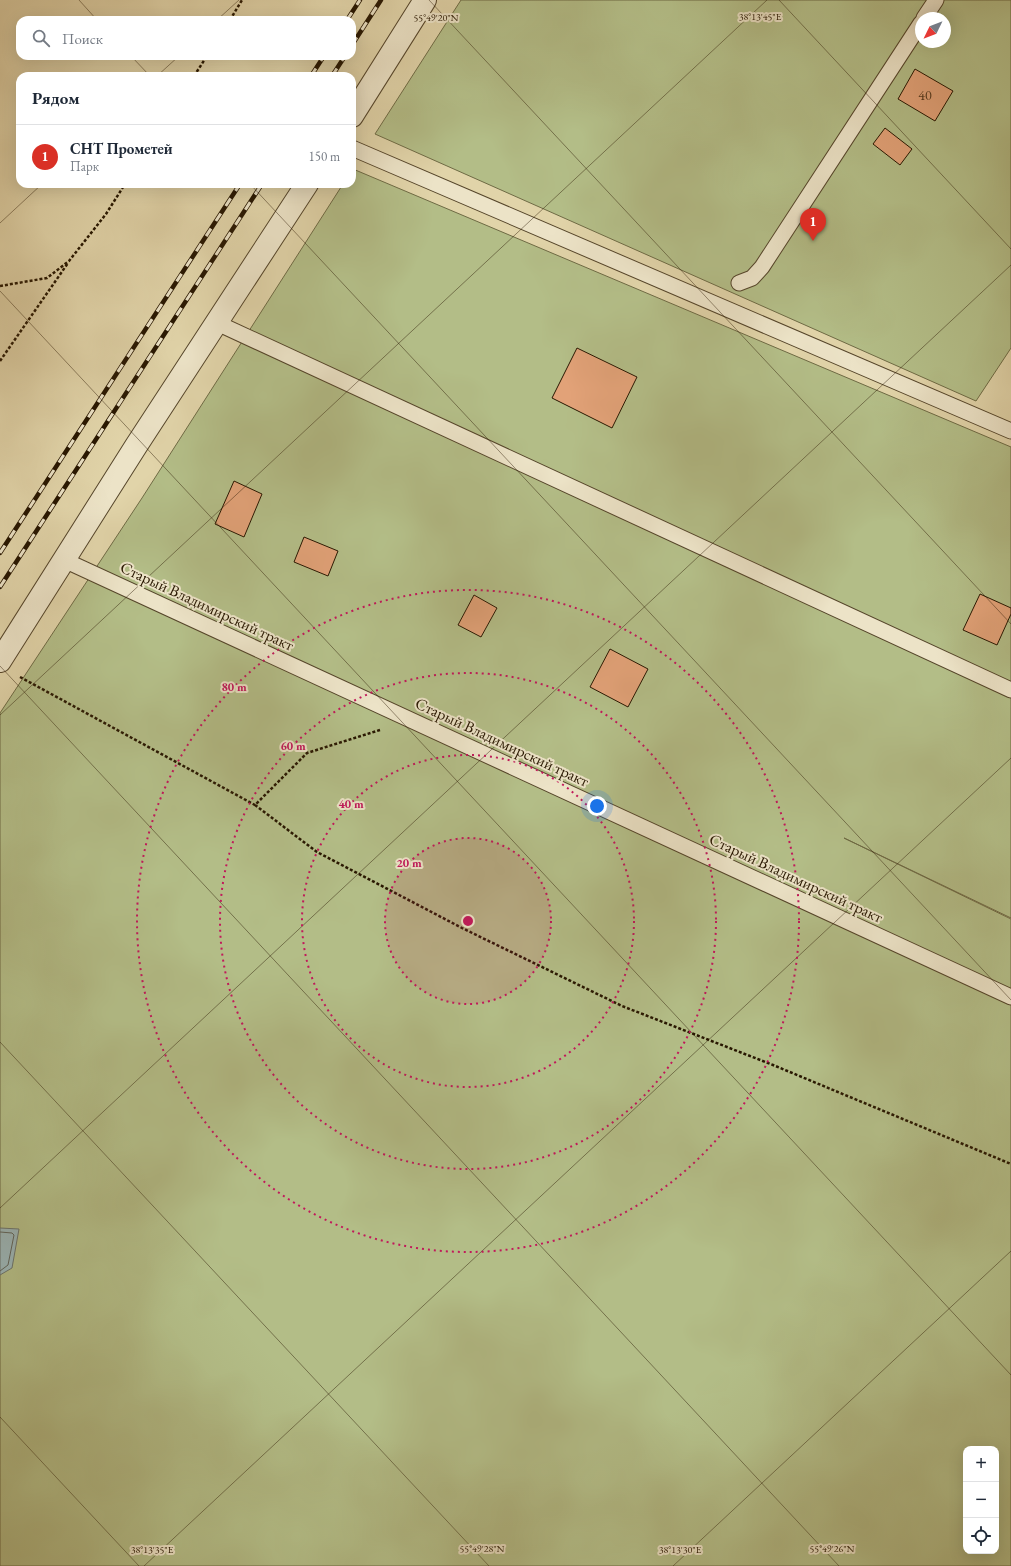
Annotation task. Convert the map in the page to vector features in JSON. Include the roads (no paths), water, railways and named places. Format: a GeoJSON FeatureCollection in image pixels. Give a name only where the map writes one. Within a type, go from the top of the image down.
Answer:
{"type":"FeatureCollection","features":[{"type":"Feature","properties":{"kind":"street"},"geometry":{"type":"LineString","coordinates":[[356,110],[425,0]]}},
{"type":"Feature","properties":{"kind":"street"},"geometry":{"type":"LineString","coordinates":[[7,667],[64,560],[304,188]]}},
{"type":"Feature","properties":{"kind":"lane"},"geometry":{"type":"LineString","coordinates":[[928,12],[936,0]]}},
{"type":"Feature","properties":{"kind":"lane"},"geometry":{"type":"LineString","coordinates":[[739,283],[752,278],[762,267],[915,32]]}},
{"type":"Feature","properties":{"kind":"lane"},"geometry":{"type":"LineString","coordinates":[[356,150],[1011,432]]}},
{"type":"Feature","properties":{"kind":"lane"},"geometry":{"type":"LineString","coordinates":[[217,323],[1011,690]]}},
{"type":"Feature","properties":{"kind":"lane","name":"Старый Владимирский тракт"},"geometry":{"type":"LineString","coordinates":[[64,560],[1011,997]]}},
{"type":"Feature","properties":{"kind":"water"},"geometry":{"type":"Polygon","coordinates":[[[0,1228],[19,1229],[12,1268],[0,1275],[0,1228]]]}},
{"type":"Feature","properties":{"kind":"railway"},"geometry":{"type":"LineString","coordinates":[[350,16],[360,0]]}},
{"type":"Feature","properties":{"kind":"railway"},"geometry":{"type":"LineString","coordinates":[[356,39],[381,0]]}},
{"type":"Feature","properties":{"kind":"railway"},"geometry":{"type":"LineString","coordinates":[[314,72],[321,60]]}},
{"type":"Feature","properties":{"kind":"railway"},"geometry":{"type":"LineString","coordinates":[[335,72],[342,60]]}},
{"type":"Feature","properties":{"kind":"railway"},"geometry":{"type":"LineString","coordinates":[[0,553],[237,188]]}},
{"type":"Feature","properties":{"kind":"railway"},"geometry":{"type":"LineString","coordinates":[[0,587],[259,188]]}},
{"type":"Feature","properties":{"kind":"place","name":"СНТ Прометей"},"geometry":{"type":"Point","coordinates":[813,241]}}]}
